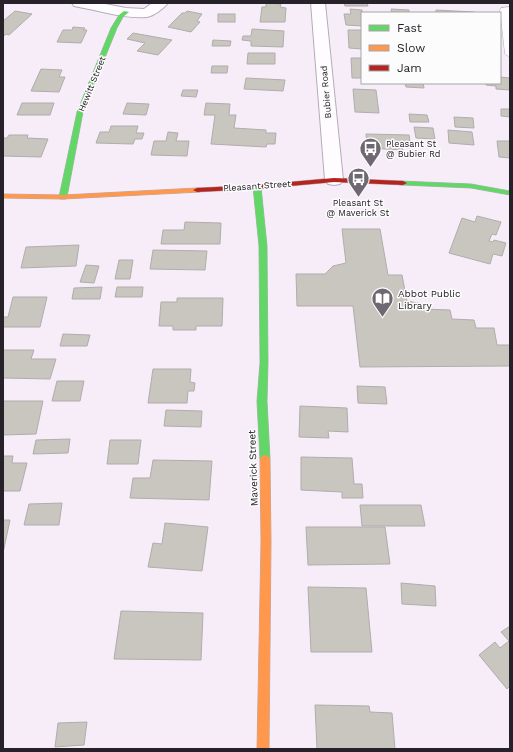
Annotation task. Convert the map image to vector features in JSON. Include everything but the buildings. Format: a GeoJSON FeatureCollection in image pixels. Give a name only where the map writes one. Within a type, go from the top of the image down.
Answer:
{"type":"FeatureCollection","features":[{"type":"Feature","properties":{"kind":"street"},"geometry":{"type":"LineString","coordinates":[[79,3],[126,12],[147,13],[161,3]]}},
{"type":"Feature","properties":{"kind":"street","name":"Bubier Road"},"geometry":{"type":"LineString","coordinates":[[318,3],[334,180]]}},
{"type":"Feature","properties":{"kind":"street","name":"Hewitt Street"},"geometry":{"type":"LineString","coordinates":[[63,197],[80,112],[114,28],[121,16],[126,12]]}},
{"type":"Feature","properties":{"kind":"street","name":"Pleasant Street"},"geometry":{"type":"LineString","coordinates":[[3,196],[63,197],[334,180],[472,186],[510,193]]}},
{"type":"Feature","properties":{"kind":"street","name":"Maverick Street"},"geometry":{"type":"LineString","coordinates":[[257,186],[263,246],[264,363],[262,401],[266,475],[263,749]]}},
{"type":"Feature","properties":{"kind":"lane"},"geometry":{"type":"LineString","coordinates":[[510,10],[504,10],[510,54]]}},
{"type":"Feature","properties":{"kind":"traffic: fast"},"geometry":{"type":"LineString","coordinates":[[63,197],[80,112],[114,28],[121,16],[126,12]]}},
{"type":"Feature","properties":{"kind":"traffic: fast"},"geometry":{"type":"LineString","coordinates":[[403,183],[471,186],[510,193]]}},
{"type":"Feature","properties":{"kind":"traffic: fast"},"geometry":{"type":"LineString","coordinates":[[257,187],[263,246],[264,363],[262,401],[265,459]]}},
{"type":"Feature","properties":{"kind":"traffic: slow"},"geometry":{"type":"LineString","coordinates":[[3,196],[63,197],[197,190]]}},
{"type":"Feature","properties":{"kind":"traffic: slow"},"geometry":{"type":"LineString","coordinates":[[263,749],[266,542],[265,459]]}},
{"type":"Feature","properties":{"kind":"traffic: jam"},"geometry":{"type":"LineString","coordinates":[[197,190],[257,187],[334,180],[403,183]]}},
{"type":"Feature","properties":{"kind":"place","name":"Pleasant St @ Bubier Rd"},"geometry":{"type":"Point","coordinates":[371,168]}},
{"type":"Feature","properties":{"kind":"place","name":"Pleasant St @ Maverick St"},"geometry":{"type":"Point","coordinates":[358,198]}},
{"type":"Feature","properties":{"kind":"place","name":"Abbot Public Library"},"geometry":{"type":"Point","coordinates":[383,318]}}]}
